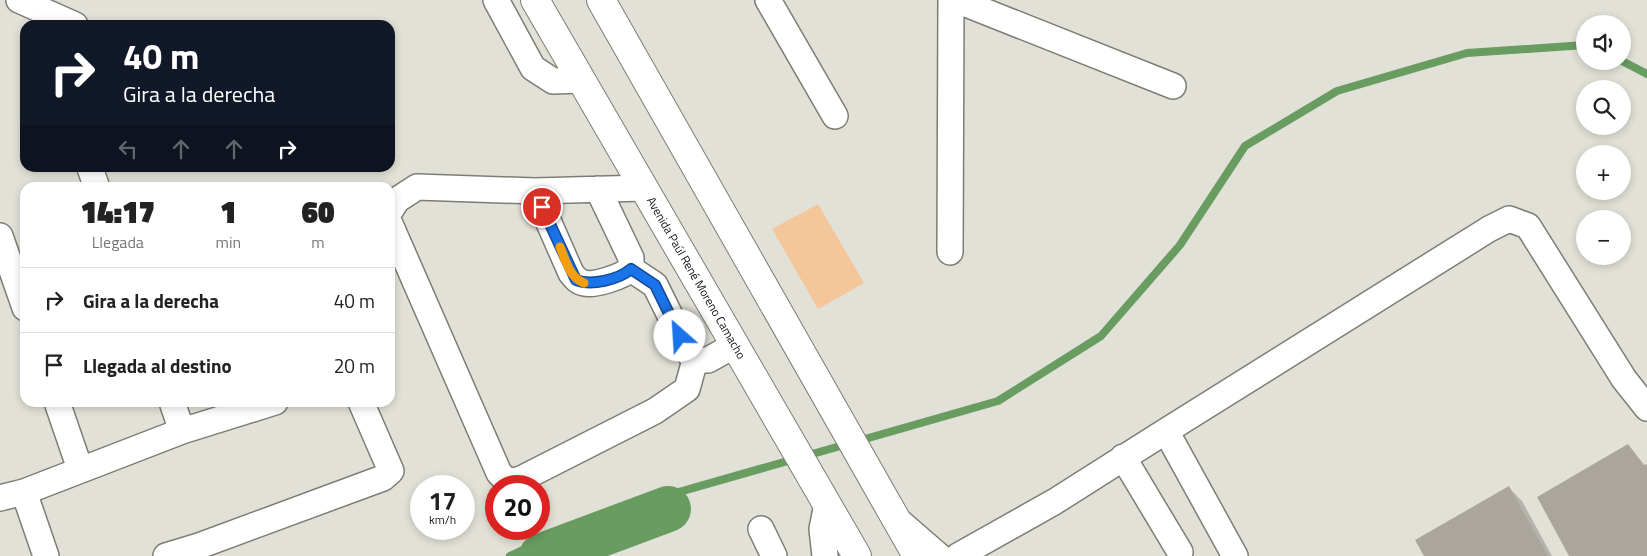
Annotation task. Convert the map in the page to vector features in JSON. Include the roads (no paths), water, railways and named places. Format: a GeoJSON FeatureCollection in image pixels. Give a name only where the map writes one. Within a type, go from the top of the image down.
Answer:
{"type":"FeatureCollection","features":[{"type":"Feature","properties":{"kind":"main road","name":"Avenida Paúl René Moreno Camacho"},"geometry":{"type":"LineString","coordinates":[[535,0],[857,556]]}},
{"type":"Feature","properties":{"kind":"main road"},"geometry":{"type":"LineString","coordinates":[[600,0],[917,556]]}},
{"type":"Feature","properties":{"kind":"street"},"geometry":{"type":"LineString","coordinates":[[20,0],[64,20]]}},
{"type":"Feature","properties":{"kind":"street"},"geometry":{"type":"LineString","coordinates":[[496,0],[533,68],[553,80],[581,80]]}},
{"type":"Feature","properties":{"kind":"street"},"geometry":{"type":"LineString","coordinates":[[768,0],[835,116]]}},
{"type":"Feature","properties":{"kind":"street"},"geometry":{"type":"LineString","coordinates":[[950,252],[951,0]]}},
{"type":"Feature","properties":{"kind":"street"},"geometry":{"type":"LineString","coordinates":[[956,0],[1173,86]]}},
{"type":"Feature","properties":{"kind":"street"},"geometry":{"type":"LineString","coordinates":[[395,202],[417,187],[535,191],[644,188]]}},
{"type":"Feature","properties":{"kind":"street"},"geometry":{"type":"LineString","coordinates":[[535,191],[576,280],[586,284],[623,276],[631,269],[631,258],[598,189]]}},
{"type":"Feature","properties":{"kind":"street"},"geometry":{"type":"LineString","coordinates":[[958,556],[1054,502],[1489,229],[1509,220],[1528,226],[1624,379],[1647,408]]}},
{"type":"Feature","properties":{"kind":"street"},"geometry":{"type":"LineString","coordinates":[[395,235],[499,473],[508,482],[521,479],[655,411],[687,388],[695,360]]}},
{"type":"Feature","properties":{"kind":"street"},"geometry":{"type":"LineString","coordinates":[[0,236],[20,294]]}},
{"type":"Feature","properties":{"kind":"street"},"geometry":{"type":"LineString","coordinates":[[631,269],[655,285],[688,352],[695,360],[708,360],[735,345]]}},
{"type":"Feature","properties":{"kind":"street"},"geometry":{"type":"LineString","coordinates":[[59,407],[80,469]]}},
{"type":"Feature","properties":{"kind":"street"},"geometry":{"type":"LineString","coordinates":[[174,407],[182,431]]}},
{"type":"Feature","properties":{"kind":"street"},"geometry":{"type":"LineString","coordinates":[[166,556],[199,546],[383,478],[390,471],[363,407]]}},
{"type":"Feature","properties":{"kind":"street"},"geometry":{"type":"LineString","coordinates":[[46,556],[12,495],[241,408]]}},
{"type":"Feature","properties":{"kind":"street"},"geometry":{"type":"LineString","coordinates":[[1166,431],[1235,556]]}},
{"type":"Feature","properties":{"kind":"street"},"geometry":{"type":"LineString","coordinates":[[1123,457],[1180,552]]}},
{"type":"Feature","properties":{"kind":"street"},"geometry":{"type":"LineString","coordinates":[[825,556],[822,529],[827,504]]}},
{"type":"Feature","properties":{"kind":"street"},"geometry":{"type":"LineString","coordinates":[[896,520],[939,556]]}},
{"type":"Feature","properties":{"kind":"street"},"geometry":{"type":"LineString","coordinates":[[761,529],[774,556]]}},
{"type":"Feature","properties":{"kind":"waterway"},"geometry":{"type":"LineString","coordinates":[[510,556],[602,514],[998,401],[1101,336],[1180,245],[1245,146],[1337,91],[1467,53],[1576,46]]}},
{"type":"Feature","properties":{"kind":"waterway"},"geometry":{"type":"LineString","coordinates":[[1631,66],[1647,74]]}},
{"type":"Feature","properties":{"kind":"waterway"},"geometry":{"type":"LineString","coordinates":[[542,556],[668,509]]}}]}
